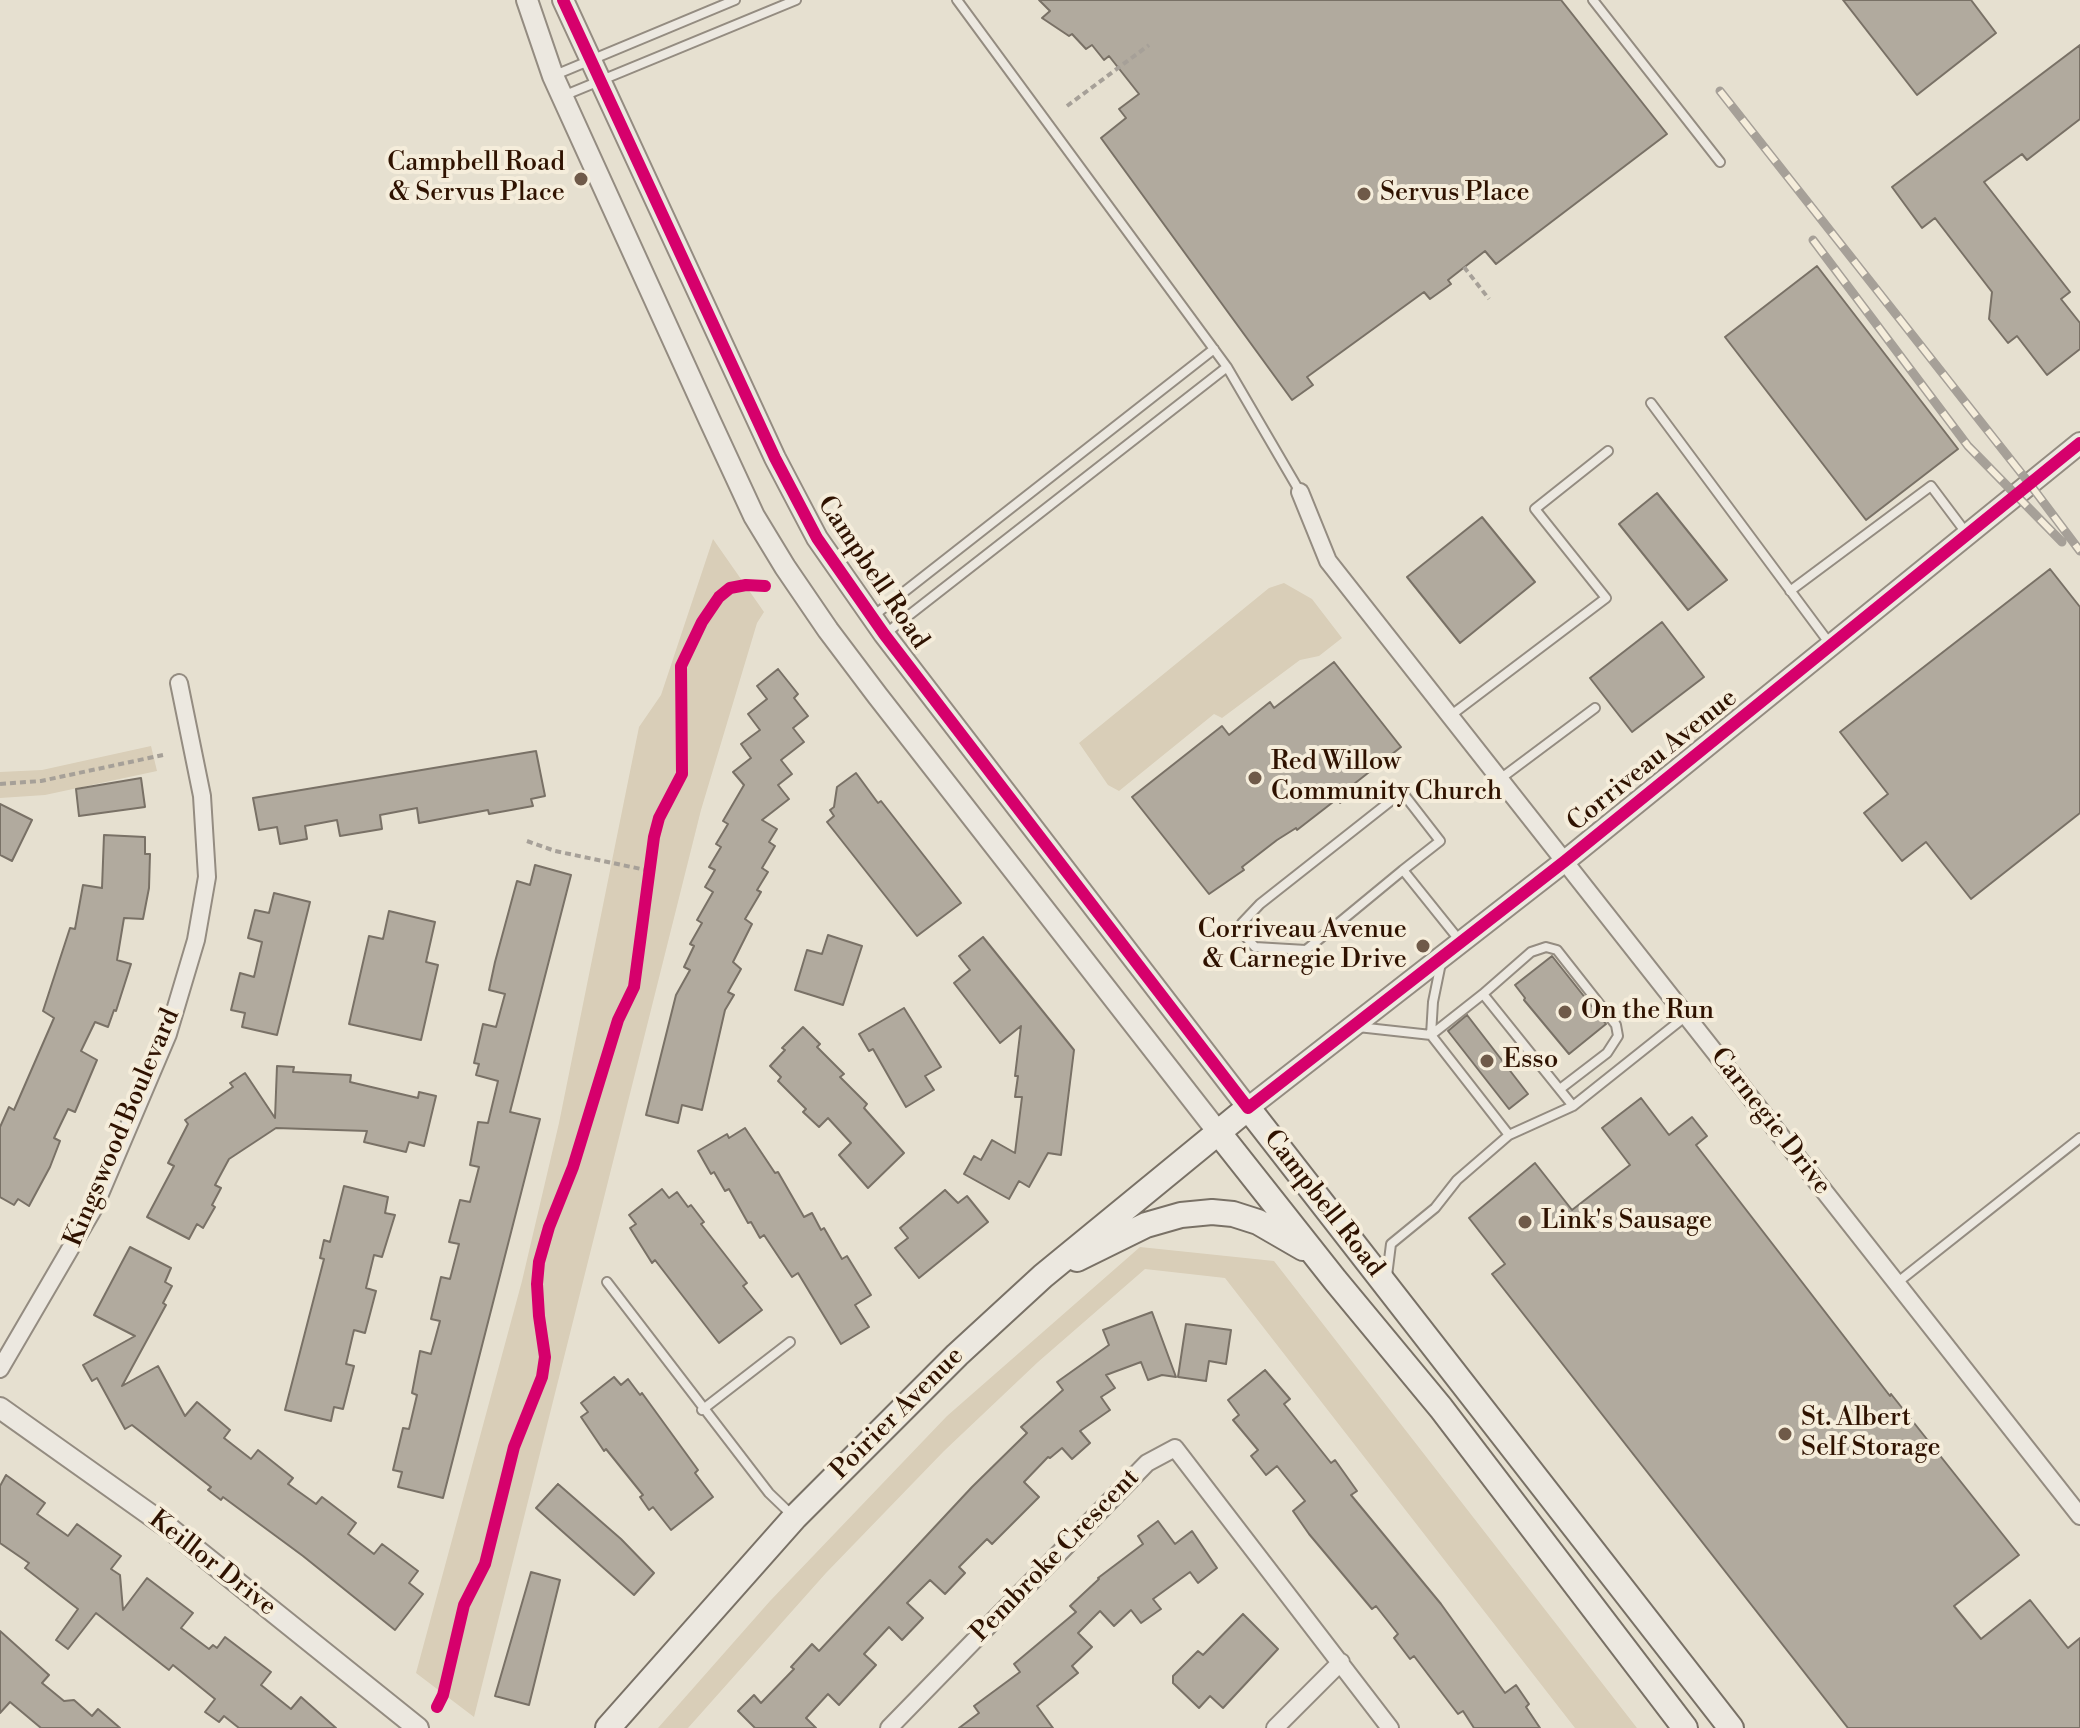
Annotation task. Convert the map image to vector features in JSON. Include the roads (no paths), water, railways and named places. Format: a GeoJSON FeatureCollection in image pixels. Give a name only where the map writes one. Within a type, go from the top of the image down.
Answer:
{"type":"FeatureCollection","features":[{"type":"Feature","properties":{"kind":"main road","name":"Poirier Avenue"},"geometry":{"type":"LineString","coordinates":[[608,1728],[795,1517],[957,1355],[1043,1276],[1248,1108]]}},
{"type":"Feature","properties":{"kind":"main road","name":"Campbell Road"},"geometry":{"type":"LineString","coordinates":[[1248,1108],[1731,1728]]}},
{"type":"Feature","properties":{"kind":"main road","name":"Campbell Road"},"geometry":{"type":"LineString","coordinates":[[1218,1132],[1441,1408],[1685,1728]]}},
{"type":"Feature","properties":{"kind":"main road"},"geometry":{"type":"LineString","coordinates":[[1043,1276],[1146,1225],[1181,1215],[1212,1212],[1233,1214],[1277,1231],[1306,1250],[1335,1280]]}},
{"type":"Feature","properties":{"kind":"street","name":"Campbell Road"},"geometry":{"type":"LineString","coordinates":[[527,0],[562,97],[731,468],[754,516],[785,567],[877,695],[1218,1132]]}},
{"type":"Feature","properties":{"kind":"street","name":"Campbell Road"},"geometry":{"type":"LineString","coordinates":[[563,0],[775,458],[817,538],[884,634],[1248,1108]]}},
{"type":"Feature","properties":{"kind":"street","name":"Corriveau Avenue"},"geometry":{"type":"LineString","coordinates":[[1248,1108],[1565,861],[2080,443]]}},
{"type":"Feature","properties":{"kind":"street","name":"Carnegie Drive"},"geometry":{"type":"LineString","coordinates":[[1300,492],[1328,561],[2080,1516]]}},
{"type":"Feature","properties":{"kind":"street","name":"Kingswood Boulevard"},"geometry":{"type":"LineString","coordinates":[[0,1369],[94,1208],[168,1034],[196,940],[207,877],[203,810],[190,728],[179,683]]}},
{"type":"Feature","properties":{"kind":"street","name":"Keillor Drive"},"geometry":{"type":"LineString","coordinates":[[0,1408],[169,1528],[418,1728]]}},
{"type":"Feature","properties":{"kind":"street","name":"Pembroke Crescent"},"geometry":{"type":"LineString","coordinates":[[889,1728],[1147,1463],[1175,1448],[1390,1728]]}},
{"type":"Feature","properties":{"kind":"street"},"geometry":{"type":"LineString","coordinates":[[1275,1728],[1341,1662]]}},
{"type":"Feature","properties":{"kind":"lane"},"geometry":{"type":"LineString","coordinates":[[553,76],[735,0]]}},
{"type":"Feature","properties":{"kind":"lane"},"geometry":{"type":"LineString","coordinates":[[562,97],[796,0]]}},
{"type":"Feature","properties":{"kind":"lane"},"geometry":{"type":"LineString","coordinates":[[957,0],[1227,367],[1300,492]]}},
{"type":"Feature","properties":{"kind":"lane"},"geometry":{"type":"LineString","coordinates":[[1593,0],[1720,162]]}},
{"type":"Feature","properties":{"kind":"lane"},"geometry":{"type":"LineString","coordinates":[[872,617],[1214,349]]}},
{"type":"Feature","properties":{"kind":"lane"},"geometry":{"type":"LineString","coordinates":[[884,634],[1227,367]]}},
{"type":"Feature","properties":{"kind":"lane"},"geometry":{"type":"LineString","coordinates":[[1651,403],[1830,645]]}},
{"type":"Feature","properties":{"kind":"lane"},"geometry":{"type":"LineString","coordinates":[[1450,716],[1606,598],[1535,509],[1608,451]]}},
{"type":"Feature","properties":{"kind":"lane"},"geometry":{"type":"LineString","coordinates":[[1790,591],[1931,486],[1967,534]]}},
{"type":"Feature","properties":{"kind":"lane"},"geometry":{"type":"LineString","coordinates":[[1500,779],[1595,708]]}},
{"type":"Feature","properties":{"kind":"lane"},"geometry":{"type":"LineString","coordinates":[[1402,792],[1440,841],[1403,870],[1306,950],[1255,947],[1244,935],[1242,923],[1260,904],[1402,792]]}},
{"type":"Feature","properties":{"kind":"lane"},"geometry":{"type":"LineString","coordinates":[[1403,870],[1461,942]]}},
{"type":"Feature","properties":{"kind":"lane"},"geometry":{"type":"LineString","coordinates":[[1353,1027],[1431,1035],[1531,952],[1546,947],[1557,950],[1616,1025],[1618,1036],[1607,1053],[1560,1089]]}},
{"type":"Feature","properties":{"kind":"lane"},"geometry":{"type":"LineString","coordinates":[[1442,957],[1433,1002],[1431,1035],[1509,1135]]}},
{"type":"Feature","properties":{"kind":"lane"},"geometry":{"type":"LineString","coordinates":[[1483,994],[1573,1106]]}},
{"type":"Feature","properties":{"kind":"lane"},"geometry":{"type":"LineString","coordinates":[[1386,1284],[1391,1244],[1435,1208],[1457,1180],[1509,1135],[1573,1106],[1686,1016]]}},
{"type":"Feature","properties":{"kind":"lane"},"geometry":{"type":"LineString","coordinates":[[1898,1282],[2080,1138]]}},
{"type":"Feature","properties":{"kind":"lane"},"geometry":{"type":"LineString","coordinates":[[607,1282],[702,1410],[769,1493],[795,1517]]}},
{"type":"Feature","properties":{"kind":"lane"},"geometry":{"type":"LineString","coordinates":[[702,1410],[790,1342]]}},
{"type":"Feature","properties":{"kind":"railway"},"geometry":{"type":"LineString","coordinates":[[1720,91],[2080,551]]}},
{"type":"Feature","properties":{"kind":"railway"},"geometry":{"type":"LineString","coordinates":[[1813,240],[1968,446],[2062,542]]}},
{"type":"Feature","properties":{"kind":"place","name":"Campbell Road & Servus Place"},"geometry":{"type":"Point","coordinates":[581,179]}},
{"type":"Feature","properties":{"kind":"place","name":"Servus Place"},"geometry":{"type":"Point","coordinates":[1364,194]}},
{"type":"Feature","properties":{"kind":"place","name":"Red Willow Community Church"},"geometry":{"type":"Point","coordinates":[1255,778]}},
{"type":"Feature","properties":{"kind":"place","name":"Corriveau Avenue & Carnegie Drive"},"geometry":{"type":"Point","coordinates":[1423,946]}},
{"type":"Feature","properties":{"kind":"place","name":"On the Run"},"geometry":{"type":"Point","coordinates":[1565,1012]}},
{"type":"Feature","properties":{"kind":"place","name":"Esso"},"geometry":{"type":"Point","coordinates":[1487,1061]}},
{"type":"Feature","properties":{"kind":"place","name":"Link's Sausage"},"geometry":{"type":"Point","coordinates":[1525,1222]}},
{"type":"Feature","properties":{"kind":"place","name":"St. Albert Self Storage"},"geometry":{"type":"Point","coordinates":[1785,1434]}}]}
